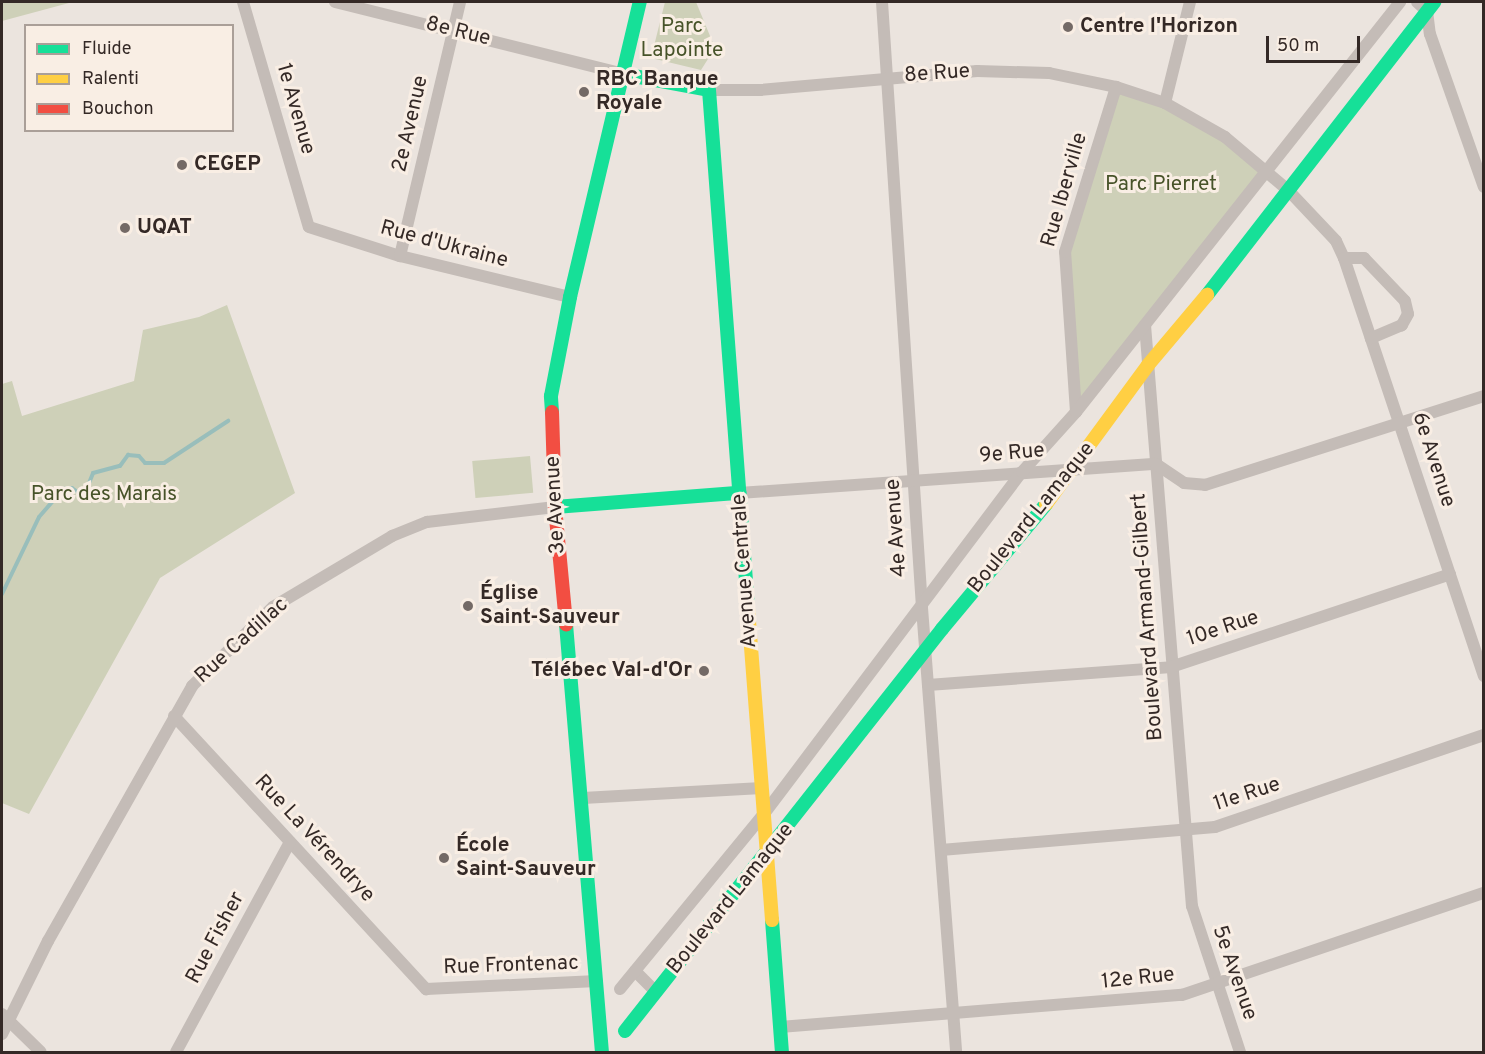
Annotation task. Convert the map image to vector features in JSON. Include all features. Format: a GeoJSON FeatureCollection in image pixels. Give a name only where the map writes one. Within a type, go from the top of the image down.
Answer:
{"type":"FeatureCollection","features":[{"type":"Feature","properties":{"kind":"street","name":"1e Avenue"},"geometry":{"type":"LineString","coordinates":[[243,2],[309,227]]}},
{"type":"Feature","properties":{"kind":"street","name":"8e Rue"},"geometry":{"type":"LineString","coordinates":[[336,2],[622,74],[709,90],[760,90],[887,77],[1011,70],[1049,73],[1116,87],[1165,103],[1225,137],[1266,168],[1288,190],[1335,241],[1344,258]]}},
{"type":"Feature","properties":{"kind":"street","name":"2e Avenue"},"geometry":{"type":"LineString","coordinates":[[400,256],[460,2]]}},
{"type":"Feature","properties":{"kind":"street","name":"3e Avenue"},"geometry":{"type":"LineString","coordinates":[[602,1053],[583,798],[555,507],[551,396],[570,297],[640,2]]}},
{"type":"Feature","properties":{"kind":"street","name":"4e Avenue"},"geometry":{"type":"LineString","coordinates":[[882,2],[925,652],[956,1053]]}},
{"type":"Feature","properties":{"kind":"street"},"geometry":{"type":"LineString","coordinates":[[1165,103],[1190,2]]}},
{"type":"Feature","properties":{"kind":"street","name":"Boulevard Lamaque"},"geometry":{"type":"LineString","coordinates":[[620,989],[764,814],[922,608],[1022,472],[1076,412],[1266,168],[1400,2]]}},
{"type":"Feature","properties":{"kind":"street"},"geometry":{"type":"LineString","coordinates":[[1426,5],[1430,34],[1484,187]]}},
{"type":"Feature","properties":{"kind":"street","name":"Boulevard Lamaque"},"geometry":{"type":"LineString","coordinates":[[625,1031],[767,855],[925,652],[1076,468],[1148,365],[1288,190],[1426,5]]}},
{"type":"Feature","properties":{"kind":"street","name":"Rue Iberville"},"geometry":{"type":"LineString","coordinates":[[1076,412],[1065,252],[1116,87]]}},
{"type":"Feature","properties":{"kind":"street","name":"Avenue Centrale"},"geometry":{"type":"LineString","coordinates":[[709,90],[782,1053]]}},
{"type":"Feature","properties":{"kind":"street","name":"Rue d'Ukraine"},"geometry":{"type":"LineString","coordinates":[[309,227],[400,256],[570,297]]}},
{"type":"Feature","properties":{"kind":"street"},"geometry":{"type":"LineString","coordinates":[[1344,258],[1364,258],[1406,301],[1408,314],[1402,325],[1371,338]]}},
{"type":"Feature","properties":{"kind":"street","name":"6e Avenue"},"geometry":{"type":"LineString","coordinates":[[1344,258],[1484,676]]}},
{"type":"Feature","properties":{"kind":"street","name":"Boulevard Armand-Gilbert"},"geometry":{"type":"LineString","coordinates":[[1145,326],[1171,667],[1188,828],[1192,906]]}},
{"type":"Feature","properties":{"kind":"street"},"geometry":{"type":"LineString","coordinates":[[1156,464],[1184,483],[1205,485],[1484,396]]}},
{"type":"Feature","properties":{"kind":"street","name":"9e Rue"},"geometry":{"type":"LineString","coordinates":[[739,493],[1156,464]]}},
{"type":"Feature","properties":{"kind":"street","name":"Rue Cadillac"},"geometry":{"type":"LineString","coordinates":[[2,1034],[5,1016],[192,686],[273,607],[392,536],[427,522],[471,514],[739,493]]}},
{"type":"Feature","properties":{"kind":"street","name":"10e Rue"},"geometry":{"type":"LineString","coordinates":[[928,685],[1171,667],[1450,574]]}},
{"type":"Feature","properties":{"kind":"street","name":"Rue La Vérendrye"},"geometry":{"type":"LineString","coordinates":[[174,716],[426,989]]}},
{"type":"Feature","properties":{"kind":"street","name":"11e Rue"},"geometry":{"type":"LineString","coordinates":[[941,850],[1215,827],[1484,735]]}},
{"type":"Feature","properties":{"kind":"street"},"geometry":{"type":"LineString","coordinates":[[583,798],[762,788]]}},
{"type":"Feature","properties":{"kind":"street","name":"Rue Fisher"},"geometry":{"type":"LineString","coordinates":[[176,1053],[290,842]]}},
{"type":"Feature","properties":{"kind":"street","name":"12e Rue"},"geometry":{"type":"LineString","coordinates":[[780,1027],[1153,999],[1218,985],[1484,893]]}},
{"type":"Feature","properties":{"kind":"street","name":"5e Avenue"},"geometry":{"type":"LineString","coordinates":[[1192,906],[1240,1053]]}},
{"type":"Feature","properties":{"kind":"street"},"geometry":{"type":"LineString","coordinates":[[635,970],[656,992]]}},
{"type":"Feature","properties":{"kind":"street","name":"Rue Frontenac"},"geometry":{"type":"LineString","coordinates":[[426,989],[597,981]]}},
{"type":"Feature","properties":{"kind":"street"},"geometry":{"type":"LineString","coordinates":[[5,1016],[41,1053]]}},
{"type":"Feature","properties":{"kind":"green space"},"geometry":{"type":"Polygon","coordinates":[[[2,2],[68,2],[69,3],[2,21],[2,2]]]}},
{"type":"Feature","properties":{"kind":"green space","name":"Parc Lapointe"},"geometry":{"type":"Polygon","coordinates":[[[665,2],[696,2],[715,48],[701,70],[651,58],[665,2]]]}},
{"type":"Feature","properties":{"kind":"green space","name":"Parc Pierret"},"geometry":{"type":"Polygon","coordinates":[[[1116,87],[1165,103],[1266,168],[1076,412],[1065,252],[1116,87]]]}},
{"type":"Feature","properties":{"kind":"green space","name":"Parc des Marais"},"geometry":{"type":"Polygon","coordinates":[[[227,305],[295,493],[160,578],[29,814],[2,803],[2,384],[12,381],[22,416],[134,381],[143,330],[199,317],[227,305]]]}},
{"type":"Feature","properties":{"kind":"green space"},"geometry":{"type":"Polygon","coordinates":[[[530,456],[533,493],[475,498],[472,461],[530,456]]]}},
{"type":"Feature","properties":{"kind":"waterway"},"geometry":{"type":"LineString","coordinates":[[2,594],[39,517],[63,489],[72,488],[79,493],[87,488],[93,473],[120,466],[128,455],[139,456],[145,463],[164,463],[228,421]]}},
{"type":"Feature","properties":{"kind":"traffic: fast"},"geometry":{"type":"LineString","coordinates":[[552,412],[551,396],[570,297],[640,2]]}},
{"type":"Feature","properties":{"kind":"traffic: fast"},"geometry":{"type":"LineString","coordinates":[[1207,295],[1434,2]]}},
{"type":"Feature","properties":{"kind":"traffic: fast"},"geometry":{"type":"LineString","coordinates":[[623,74],[709,90],[748,608]]}},
{"type":"Feature","properties":{"kind":"traffic: fast"},"geometry":{"type":"LineString","coordinates":[[555,507],[739,493]]}},
{"type":"Feature","properties":{"kind":"traffic: fast"},"geometry":{"type":"LineString","coordinates":[[625,1031],[942,629],[1046,504]]}},
{"type":"Feature","properties":{"kind":"traffic: fast"},"geometry":{"type":"LineString","coordinates":[[566,624],[602,1052]]}},
{"type":"Feature","properties":{"kind":"traffic: fast"},"geometry":{"type":"LineString","coordinates":[[772,920],[782,1052]]}},
{"type":"Feature","properties":{"kind":"traffic: slow"},"geometry":{"type":"LineString","coordinates":[[1046,504],[1148,365],[1207,295]]}},
{"type":"Feature","properties":{"kind":"traffic: slow"},"geometry":{"type":"LineString","coordinates":[[748,608],[772,920]]}},
{"type":"Feature","properties":{"kind":"traffic: jam"},"geometry":{"type":"LineString","coordinates":[[552,412],[555,507],[566,624]]}},
{"type":"Feature","properties":{"kind":"place","name":"Centre l'Horizon"},"geometry":{"type":"Point","coordinates":[1068,27]}},
{"type":"Feature","properties":{"kind":"place","name":"RBC Banque Royale"},"geometry":{"type":"Point","coordinates":[584,92]}},
{"type":"Feature","properties":{"kind":"place","name":"CEGEP"},"geometry":{"type":"Point","coordinates":[182,165]}},
{"type":"Feature","properties":{"kind":"place","name":"UQAT"},"geometry":{"type":"Point","coordinates":[125,228]}},
{"type":"Feature","properties":{"kind":"place","name":"Église Saint-Sauveur"},"geometry":{"type":"Point","coordinates":[468,606]}},
{"type":"Feature","properties":{"kind":"place","name":"Télébec Val-d'Or"},"geometry":{"type":"Point","coordinates":[704,671]}},
{"type":"Feature","properties":{"kind":"place","name":"École Saint-Sauveur"},"geometry":{"type":"Point","coordinates":[444,858]}}]}
